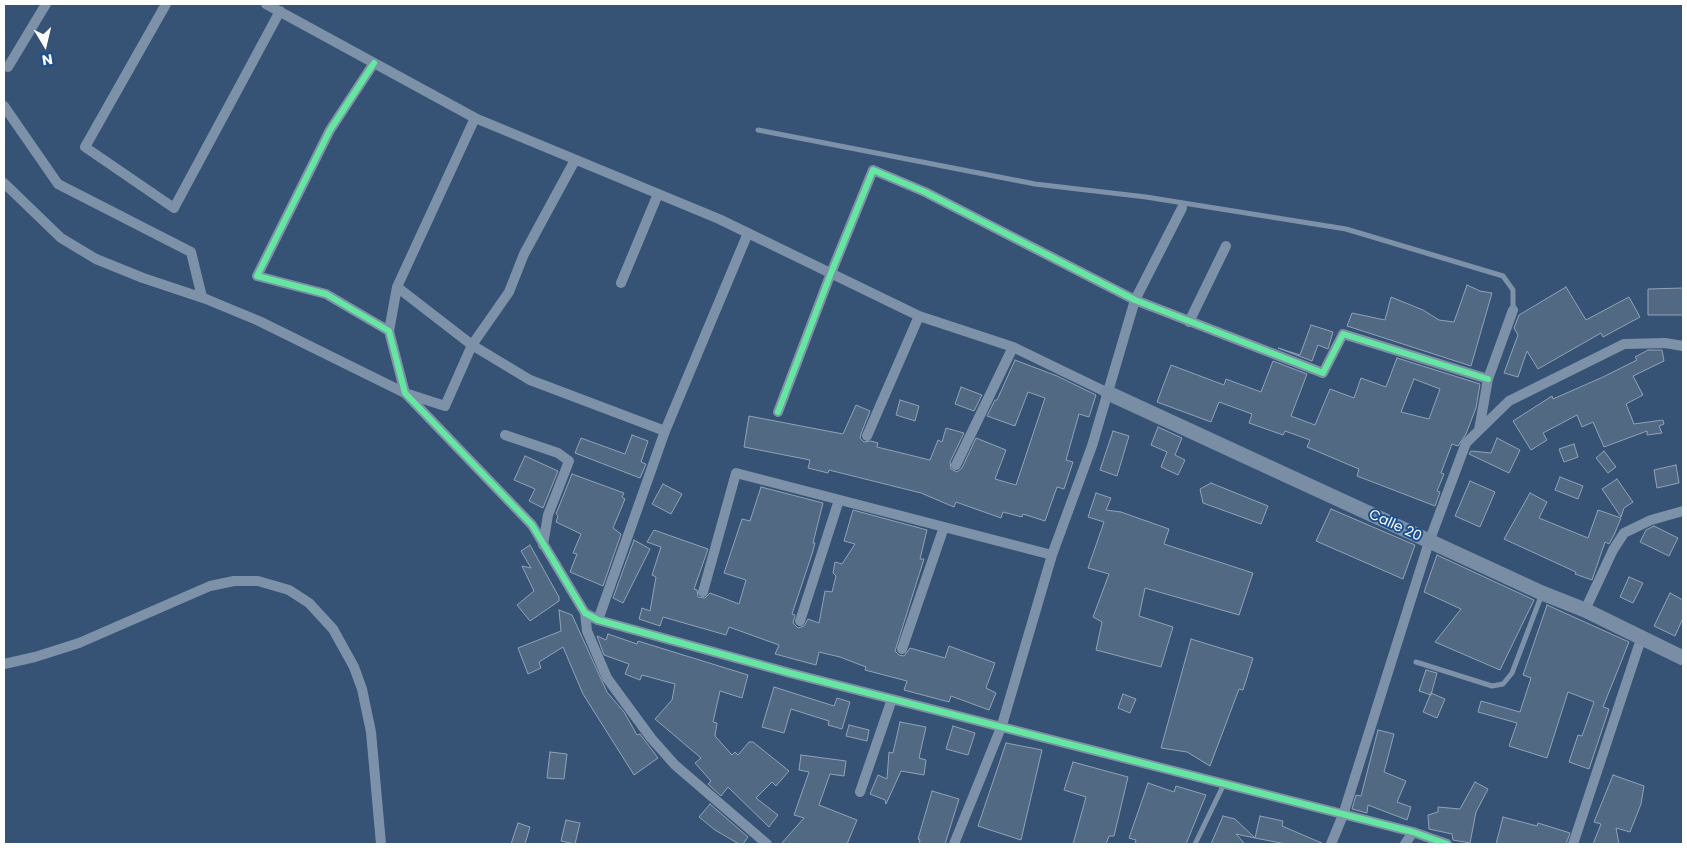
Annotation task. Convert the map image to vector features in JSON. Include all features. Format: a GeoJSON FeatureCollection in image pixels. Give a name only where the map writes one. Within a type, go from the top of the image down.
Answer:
{"type":"FeatureCollection","features":[{"type":"Feature","properties":{"kind":"main road","name":"Calle 20"},"geometry":{"type":"LineString","coordinates":[[1108,393],[1429,542],[1542,593],[1585,610],[1683,658]]}},
{"type":"Feature","properties":{"kind":"street"},"geometry":{"type":"LineString","coordinates":[[8,67],[46,4]]}},
{"type":"Feature","properties":{"kind":"street"},"geometry":{"type":"LineString","coordinates":[[166,4],[85,147],[174,208],[280,11]]}},
{"type":"Feature","properties":{"kind":"street"},"geometry":{"type":"LineString","coordinates":[[266,4],[475,118],[748,233],[919,316],[1013,347],[1108,393]]}},
{"type":"Feature","properties":{"kind":"street"},"geometry":{"type":"LineString","coordinates":[[374,63],[330,130],[257,276],[326,294],[388,331]]}},
{"type":"Feature","properties":{"kind":"street"},"geometry":{"type":"LineString","coordinates":[[4,106],[58,184],[191,252],[202,297]]}},
{"type":"Feature","properties":{"kind":"street"},"geometry":{"type":"LineString","coordinates":[[475,118],[396,287],[388,331],[405,393],[532,525],[585,613],[587,631],[607,678],[651,738],[675,765],[767,844]]}},
{"type":"Feature","properties":{"kind":"street"},"geometry":{"type":"LineString","coordinates":[[4,183],[61,238],[96,259],[142,278],[202,297],[259,321],[405,393],[445,406],[472,345],[510,292],[524,254],[575,160]]}},
{"type":"Feature","properties":{"kind":"street"},"geometry":{"type":"LineString","coordinates":[[778,412],[873,170],[926,192],[1135,300],[1323,374],[1343,334],[1488,380]]}},
{"type":"Feature","properties":{"kind":"street"},"geometry":{"type":"LineString","coordinates":[[620,283],[658,194]]}},
{"type":"Feature","properties":{"kind":"street"},"geometry":{"type":"LineString","coordinates":[[954,844],[1002,725],[1052,556],[1092,446],[1135,300],[1182,208]]}},
{"type":"Feature","properties":{"kind":"street"},"geometry":{"type":"LineString","coordinates":[[598,620],[665,431],[748,233]]}},
{"type":"Feature","properties":{"kind":"street"},"geometry":{"type":"LineString","coordinates":[[1188,322],[1226,246]]}},
{"type":"Feature","properties":{"kind":"street"},"geometry":{"type":"LineString","coordinates":[[396,287],[472,345],[530,380],[665,431]]}},
{"type":"Feature","properties":{"kind":"street"},"geometry":{"type":"LineString","coordinates":[[1479,430],[1488,380],[1513,310]]}},
{"type":"Feature","properties":{"kind":"street"},"geometry":{"type":"LineString","coordinates":[[867,436],[919,316]]}},
{"type":"Feature","properties":{"kind":"street"},"geometry":{"type":"LineString","coordinates":[[1331,844],[1343,815],[1429,542],[1466,443],[1509,401],[1624,344],[1665,342],[1683,346]]}},
{"type":"Feature","properties":{"kind":"street"},"geometry":{"type":"LineString","coordinates":[[956,465],[1013,347]]}},
{"type":"Feature","properties":{"kind":"street"},"geometry":{"type":"LineString","coordinates":[[505,435],[558,453],[569,461],[548,514],[543,545]]}},
{"type":"Feature","properties":{"kind":"street"},"geometry":{"type":"LineString","coordinates":[[702,592],[736,473],[1052,556]]}},
{"type":"Feature","properties":{"kind":"street"},"geometry":{"type":"LineString","coordinates":[[800,621],[839,500]]}},
{"type":"Feature","properties":{"kind":"street"},"geometry":{"type":"LineString","coordinates":[[1585,610],[1613,550],[1624,533],[1650,520],[1683,511]]}},
{"type":"Feature","properties":{"kind":"street"},"geometry":{"type":"LineString","coordinates":[[902,649],[944,528]]}},
{"type":"Feature","properties":{"kind":"street"},"geometry":{"type":"LineString","coordinates":[[4,664],[34,658],[79,643],[210,586],[234,581],[252,581],[268,583],[289,590],[309,603],[333,629],[354,667],[362,689],[372,740],[381,844]]}},
{"type":"Feature","properties":{"kind":"street"},"geometry":{"type":"LineString","coordinates":[[585,613],[598,620],[892,699],[1002,725],[1413,832],[1447,844]]}},
{"type":"Feature","properties":{"kind":"street"},"geometry":{"type":"LineString","coordinates":[[1573,844],[1641,639]]}},
{"type":"Feature","properties":{"kind":"street"},"geometry":{"type":"LineString","coordinates":[[860,792],[892,699]]}},
{"type":"Feature","properties":{"kind":"street"},"geometry":{"type":"LineString","coordinates":[[1405,844],[1413,832]]}},
{"type":"Feature","properties":{"kind":"lane"},"geometry":{"type":"LineString","coordinates":[[758,130],[1035,184],[1146,197],[1346,229],[1503,276],[1513,290],[1513,310]]}},
{"type":"Feature","properties":{"kind":"lane"},"geometry":{"type":"LineString","coordinates":[[1416,662],[1492,686],[1503,684],[1512,673],[1542,593]]}},
{"type":"Feature","properties":{"kind":"lane"},"geometry":{"type":"LineString","coordinates":[[1195,844],[1224,784]]}},
{"type":"Feature","properties":{"kind":"building"},"geometry":{"type":"Polygon","coordinates":[[[1467,285],[1480,291],[1492,293],[1471,366],[1347,326],[1352,313],[1385,320],[1391,297],[1423,310],[1439,320],[1454,322],[1467,285]]]}},
{"type":"Feature","properties":{"kind":"building"},"geometry":{"type":"Polygon","coordinates":[[[1566,287],[1586,320],[1629,297],[1640,317],[1603,337],[1601,333],[1538,369],[1527,351],[1518,377],[1504,373],[1518,335],[1514,328],[1519,315],[1566,287]]]}},
{"type":"Feature","properties":{"kind":"building"},"geometry":{"type":"Polygon","coordinates":[[[1683,288],[1683,315],[1648,315],[1648,289],[1683,288]]]}},
{"type":"Feature","properties":{"kind":"building"},"geometry":{"type":"Polygon","coordinates":[[[1311,325],[1333,332],[1328,349],[1318,345],[1312,361],[1278,348],[1300,355],[1311,325]]]}},
{"type":"Feature","properties":{"kind":"building"},"geometry":{"type":"Polygon","coordinates":[[[1648,350],[1662,350],[1664,361],[1633,376],[1643,395],[1626,404],[1634,424],[1663,420],[1664,424],[1659,426],[1662,433],[1647,435],[1647,431],[1604,447],[1593,422],[1582,427],[1577,415],[1543,433],[1547,440],[1531,450],[1513,421],[1552,396],[1553,399],[1603,377],[1637,360],[1635,357],[1648,350]]]}},
{"type":"Feature","properties":{"kind":"building"},"geometry":{"type":"Polygon","coordinates":[[[1397,358],[1480,384],[1476,408],[1466,434],[1458,446],[1452,444],[1441,473],[1444,474],[1437,491],[1440,492],[1435,506],[1357,476],[1359,469],[1307,447],[1310,440],[1285,431],[1283,435],[1249,423],[1252,414],[1219,402],[1211,422],[1157,402],[1171,365],[1224,385],[1226,379],[1261,392],[1273,361],[1307,374],[1291,416],[1315,425],[1330,389],[1354,398],[1361,378],[1386,387],[1397,358]],[[1414,379],[1401,412],[1429,419],[1440,389],[1414,379]]]}},
{"type":"Feature","properties":{"kind":"building"},"geometry":{"type":"Polygon","coordinates":[[[1015,360],[1057,376],[1096,395],[1089,417],[1079,414],[1066,460],[1073,462],[1064,489],[1057,487],[1045,521],[1023,514],[1022,517],[1003,512],[1001,518],[956,502],[954,507],[921,493],[829,470],[828,473],[808,468],[810,460],[744,447],[749,416],[843,434],[856,405],[870,411],[860,438],[864,442],[871,441],[878,443],[877,447],[930,460],[938,440],[942,442],[946,428],[964,433],[950,462],[951,469],[957,472],[962,468],[976,438],[1006,450],[995,479],[1016,485],[1045,398],[1028,392],[1015,426],[987,416],[995,400],[997,400],[1015,360]]]}},
{"type":"Feature","properties":{"kind":"building"},"geometry":{"type":"Polygon","coordinates":[[[961,387],[982,395],[974,411],[955,404],[961,387]]]}},
{"type":"Feature","properties":{"kind":"building"},"geometry":{"type":"Polygon","coordinates":[[[900,400],[919,406],[915,421],[896,415],[900,400]]]}},
{"type":"Feature","properties":{"kind":"building"},"geometry":{"type":"Polygon","coordinates":[[[1158,427],[1182,438],[1175,455],[1185,460],[1178,475],[1161,467],[1167,452],[1151,445],[1158,427]]]}},
{"type":"Feature","properties":{"kind":"building"},"geometry":{"type":"Polygon","coordinates":[[[1113,431],[1129,436],[1117,476],[1100,470],[1113,431]]]}},
{"type":"Feature","properties":{"kind":"building"},"geometry":{"type":"Polygon","coordinates":[[[632,435],[648,441],[641,462],[646,464],[640,478],[575,453],[581,438],[625,454],[632,435]]]}},
{"type":"Feature","properties":{"kind":"building"},"geometry":{"type":"Polygon","coordinates":[[[1497,438],[1520,450],[1509,473],[1469,454],[1471,451],[1491,453],[1497,438]]]}},
{"type":"Feature","properties":{"kind":"building"},"geometry":{"type":"Polygon","coordinates":[[[1574,444],[1578,457],[1564,462],[1559,449],[1574,444]]]}},
{"type":"Feature","properties":{"kind":"building"},"geometry":{"type":"Polygon","coordinates":[[[1604,451],[1616,467],[1608,473],[1596,458],[1604,451]]]}},
{"type":"Feature","properties":{"kind":"building"},"geometry":{"type":"Polygon","coordinates":[[[525,456],[558,471],[543,508],[529,501],[535,489],[514,480],[525,456]]]}},
{"type":"Feature","properties":{"kind":"building"},"geometry":{"type":"Polygon","coordinates":[[[1676,465],[1679,483],[1657,488],[1654,470],[1676,465]]]}},
{"type":"Feature","properties":{"kind":"building"},"geometry":{"type":"Polygon","coordinates":[[[572,474],[624,493],[622,497],[625,499],[613,528],[621,534],[603,586],[570,572],[577,554],[573,553],[581,534],[556,522],[558,516],[556,514],[572,474]]]}},
{"type":"Feature","properties":{"kind":"building"},"geometry":{"type":"Polygon","coordinates":[[[1560,477],[1583,486],[1578,499],[1555,490],[1560,477]]]}},
{"type":"Feature","properties":{"kind":"building"},"geometry":{"type":"Polygon","coordinates":[[[1617,479],[1633,502],[1624,508],[1621,517],[1602,489],[1617,479]]]}},
{"type":"Feature","properties":{"kind":"building"},"geometry":{"type":"Polygon","coordinates":[[[1470,481],[1495,492],[1480,527],[1455,516],[1470,481]]]}},
{"type":"Feature","properties":{"kind":"building"},"geometry":{"type":"Polygon","coordinates":[[[1211,483],[1268,506],[1261,524],[1203,503],[1200,489],[1211,483]]]}},
{"type":"Feature","properties":{"kind":"building"},"geometry":{"type":"Polygon","coordinates":[[[663,484],[682,494],[671,514],[652,504],[663,484]]]}},
{"type":"Feature","properties":{"kind":"building"},"geometry":{"type":"Polygon","coordinates":[[[761,487],[823,503],[812,554],[792,614],[795,615],[793,623],[798,628],[804,626],[808,619],[819,623],[825,591],[832,592],[836,576],[833,573],[835,562],[842,564],[855,544],[844,541],[853,510],[927,530],[920,559],[924,559],[895,651],[899,655],[904,656],[910,648],[945,658],[949,646],[995,663],[986,688],[996,693],[989,710],[951,696],[949,702],[904,690],[907,681],[865,670],[866,667],[840,657],[819,652],[816,665],[775,654],[779,645],[729,627],[726,635],[663,617],[660,626],[639,619],[642,608],[650,611],[656,577],[652,575],[661,547],[647,542],[654,530],[708,549],[694,589],[697,590],[698,597],[705,598],[710,593],[739,604],[746,580],[724,573],[742,519],[750,521],[761,487]]]}},
{"type":"Feature","properties":{"kind":"building"},"geometry":{"type":"Polygon","coordinates":[[[1096,493],[1111,498],[1106,510],[1121,512],[1169,529],[1164,544],[1253,573],[1239,615],[1145,588],[1139,616],[1173,627],[1161,667],[1096,650],[1102,622],[1093,617],[1109,574],[1088,568],[1104,522],[1088,517],[1096,493]]]}},
{"type":"Feature","properties":{"kind":"building"},"geometry":{"type":"Polygon","coordinates":[[[1530,493],[1547,502],[1539,518],[1588,538],[1598,510],[1621,518],[1609,544],[1605,542],[1592,580],[1575,574],[1576,572],[1504,539],[1530,493]]]}},
{"type":"Feature","properties":{"kind":"building"},"geometry":{"type":"Polygon","coordinates":[[[1331,509],[1415,545],[1403,579],[1316,541],[1331,509]]]}},
{"type":"Feature","properties":{"kind":"building"},"geometry":{"type":"Polygon","coordinates":[[[1654,526],[1678,538],[1669,556],[1640,542],[1646,530],[1654,526]]]}},
{"type":"Feature","properties":{"kind":"building"},"geometry":{"type":"Polygon","coordinates":[[[634,540],[650,549],[623,603],[613,598],[634,540]]]}},
{"type":"Feature","properties":{"kind":"building"},"geometry":{"type":"Polygon","coordinates":[[[530,545],[559,597],[559,601],[530,621],[517,605],[534,591],[522,566],[531,568],[521,551],[530,545]]]}},
{"type":"Feature","properties":{"kind":"building"},"geometry":{"type":"Polygon","coordinates":[[[1437,555],[1534,600],[1500,670],[1435,642],[1461,609],[1424,592],[1437,555]]]}},
{"type":"Feature","properties":{"kind":"building"},"geometry":{"type":"Polygon","coordinates":[[[1629,577],[1643,583],[1633,603],[1620,597],[1629,577]]]}},
{"type":"Feature","properties":{"kind":"building"},"geometry":{"type":"Polygon","coordinates":[[[1670,593],[1683,600],[1683,618],[1675,636],[1654,626],[1670,593]]]}},
{"type":"Feature","properties":{"kind":"building"},"geometry":{"type":"Polygon","coordinates":[[[1547,605],[1629,642],[1603,707],[1609,709],[1589,769],[1569,762],[1578,735],[1582,736],[1594,702],[1568,692],[1547,758],[1509,746],[1517,723],[1478,712],[1481,701],[1520,712],[1531,678],[1523,675],[1547,605]]]}},
{"type":"Feature","properties":{"kind":"building"},"geometry":{"type":"Polygon","coordinates":[[[559,610],[572,615],[607,692],[624,712],[637,735],[640,734],[658,758],[634,775],[583,694],[563,647],[539,662],[541,668],[528,674],[518,648],[561,631],[559,610]]]}},
{"type":"Feature","properties":{"kind":"building"},"geometry":{"type":"Polygon","coordinates":[[[608,634],[637,644],[638,641],[748,675],[742,698],[720,691],[713,722],[717,723],[715,736],[732,755],[735,752],[738,755],[749,742],[753,742],[789,771],[776,786],[772,782],[756,798],[778,815],[769,827],[728,787],[721,796],[708,784],[711,781],[695,763],[701,758],[655,719],[672,700],[675,684],[642,675],[640,680],[625,674],[629,664],[604,655],[597,636],[606,640],[608,634]]]}},
{"type":"Feature","properties":{"kind":"building"},"geometry":{"type":"Polygon","coordinates":[[[1191,639],[1253,658],[1243,690],[1239,689],[1210,766],[1187,752],[1161,748],[1191,639]]]}},
{"type":"Feature","properties":{"kind":"building"},"geometry":{"type":"Polygon","coordinates":[[[1426,670],[1437,673],[1431,695],[1419,691],[1426,670]]]}},
{"type":"Feature","properties":{"kind":"building"},"geometry":{"type":"Polygon","coordinates":[[[774,687],[834,706],[837,698],[850,702],[842,729],[828,725],[829,721],[791,709],[784,733],[762,727],[774,687]]]}},
{"type":"Feature","properties":{"kind":"building"},"geometry":{"type":"Polygon","coordinates":[[[1431,693],[1445,699],[1437,718],[1423,712],[1431,693]]]}},
{"type":"Feature","properties":{"kind":"building"},"geometry":{"type":"Polygon","coordinates":[[[1123,694],[1136,699],[1130,713],[1118,708],[1123,694]]]}},
{"type":"Feature","properties":{"kind":"building"},"geometry":{"type":"Polygon","coordinates":[[[900,722],[926,727],[919,758],[926,760],[924,775],[901,771],[886,804],[885,800],[870,794],[878,775],[887,779],[889,752],[893,753],[900,722]]]}},
{"type":"Feature","properties":{"kind":"building"},"geometry":{"type":"Polygon","coordinates":[[[849,725],[869,730],[867,741],[846,736],[849,725]]]}},
{"type":"Feature","properties":{"kind":"building"},"geometry":{"type":"Polygon","coordinates":[[[953,726],[975,733],[968,755],[946,749],[953,726]]]}},
{"type":"Feature","properties":{"kind":"building"},"geometry":{"type":"Polygon","coordinates":[[[1378,730],[1394,734],[1384,772],[1406,781],[1397,802],[1411,807],[1407,820],[1368,805],[1367,813],[1352,809],[1356,795],[1361,796],[1378,730]]]}},
{"type":"Feature","properties":{"kind":"building"},"geometry":{"type":"Polygon","coordinates":[[[1006,743],[1042,750],[1021,840],[978,826],[1006,743]]]}},
{"type":"Feature","properties":{"kind":"building"},"geometry":{"type":"Polygon","coordinates":[[[550,752],[567,754],[564,779],[547,778],[550,752]]]}},
{"type":"Feature","properties":{"kind":"building"},"geometry":{"type":"Polygon","coordinates":[[[801,755],[846,761],[844,776],[830,774],[819,805],[857,820],[847,844],[781,844],[804,818],[794,815],[809,772],[799,770],[801,755]]]}},
{"type":"Feature","properties":{"kind":"building"},"geometry":{"type":"Polygon","coordinates":[[[1073,762],[1128,777],[1114,836],[1109,836],[1106,844],[1073,844],[1086,797],[1064,790],[1073,762]]]}},
{"type":"Feature","properties":{"kind":"building"},"geometry":{"type":"Polygon","coordinates":[[[1613,775],[1644,786],[1641,804],[1630,832],[1616,828],[1619,844],[1593,844],[1601,824],[1594,822],[1613,775]]]}},
{"type":"Feature","properties":{"kind":"building"},"geometry":{"type":"Polygon","coordinates":[[[1475,782],[1488,789],[1476,812],[1470,843],[1453,840],[1452,834],[1429,829],[1428,815],[1438,812],[1438,807],[1460,809],[1475,782]]]}},
{"type":"Feature","properties":{"kind":"building"},"geometry":{"type":"Polygon","coordinates":[[[1148,783],[1174,792],[1176,786],[1206,795],[1186,844],[1135,844],[1136,840],[1129,838],[1148,783]]]}},
{"type":"Feature","properties":{"kind":"building"},"geometry":{"type":"Polygon","coordinates":[[[932,791],[959,799],[945,844],[919,844],[920,840],[918,839],[932,791]]]}},
{"type":"Feature","properties":{"kind":"building"},"geometry":{"type":"Polygon","coordinates":[[[710,804],[748,837],[743,844],[739,844],[715,830],[699,817],[710,804]]]}},
{"type":"Feature","properties":{"kind":"building"},"geometry":{"type":"Polygon","coordinates":[[[1223,816],[1235,819],[1255,838],[1236,834],[1245,844],[1211,844],[1223,816]]]}},
{"type":"Feature","properties":{"kind":"building"},"geometry":{"type":"Polygon","coordinates":[[[1260,816],[1283,821],[1282,826],[1324,844],[1286,844],[1255,838],[1260,816]]]}},
{"type":"Feature","properties":{"kind":"building"},"geometry":{"type":"Polygon","coordinates":[[[1503,817],[1537,826],[1538,823],[1570,833],[1566,844],[1496,844],[1503,817]]]}},
{"type":"Feature","properties":{"kind":"building"},"geometry":{"type":"Polygon","coordinates":[[[566,820],[580,823],[575,844],[561,841],[566,820]]]}},
{"type":"Feature","properties":{"kind":"building"},"geometry":{"type":"Polygon","coordinates":[[[518,823],[530,827],[525,844],[511,844],[518,823]]]}},
{"type":"Feature","properties":{"kind":"cycle path"},"geometry":{"type":"LineString","coordinates":[[374,63],[330,130],[257,276],[326,294],[389,331],[405,393],[532,525],[585,613],[598,620],[790,673],[1413,832],[1447,844]]}},
{"type":"Feature","properties":{"kind":"cycle path"},"geometry":{"type":"LineString","coordinates":[[778,412],[873,170],[925,192],[1135,300],[1323,373],[1343,334],[1488,379]]}}]}
